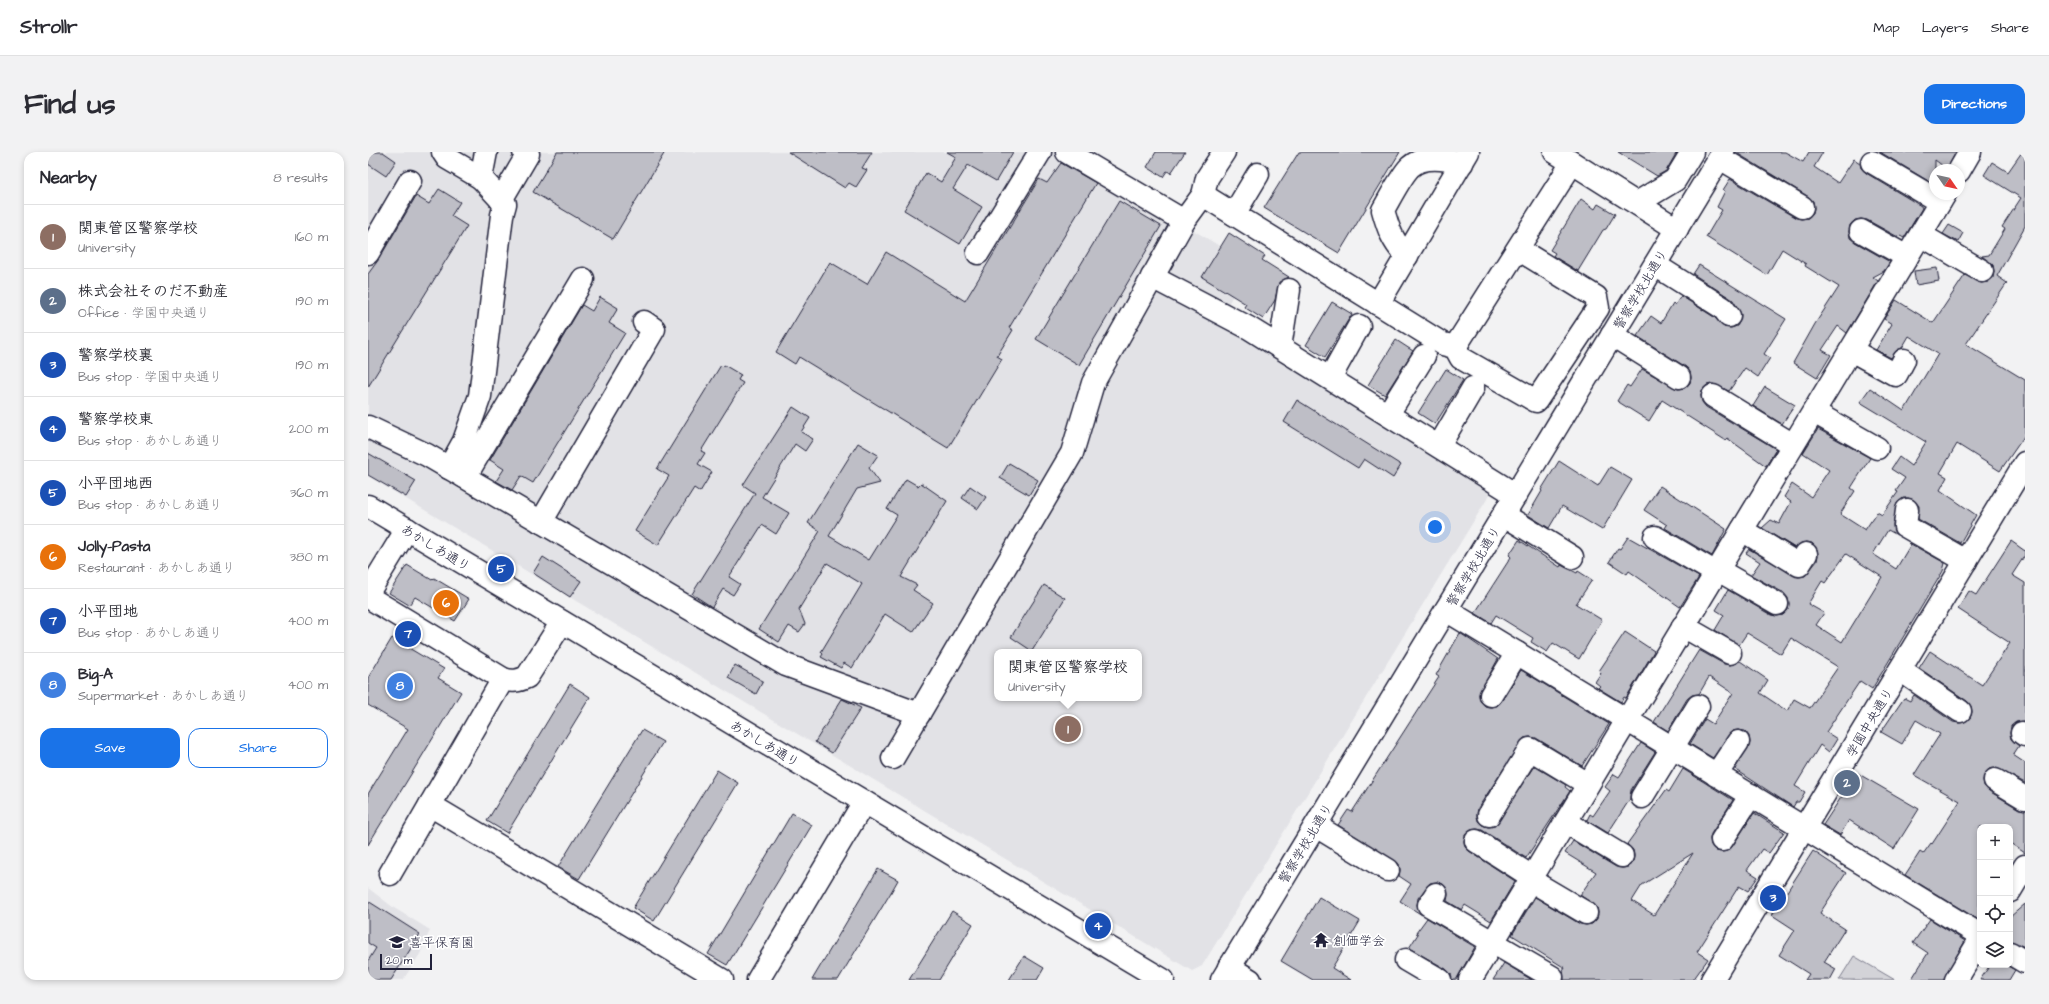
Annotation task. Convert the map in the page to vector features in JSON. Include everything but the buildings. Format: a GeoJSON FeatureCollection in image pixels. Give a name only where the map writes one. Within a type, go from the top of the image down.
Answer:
{"type":"FeatureCollection","features":[{"type":"Feature","properties":{"kind":"street"},"geometry":{"type":"LineString","coordinates":[[443,152],[447,158],[481,178],[504,204],[480,396],[464,441],[457,472]]}},
{"type":"Feature","properties":{"kind":"street"},"geometry":{"type":"LineString","coordinates":[[481,178],[486,152]]}},
{"type":"Feature","properties":{"kind":"street"},"geometry":{"type":"LineString","coordinates":[[501,200],[528,154],[524,152]]}},
{"type":"Feature","properties":{"kind":"street"},"geometry":{"type":"LineString","coordinates":[[978,253],[1040,152]]}},
{"type":"Feature","properties":{"kind":"street"},"geometry":{"type":"LineString","coordinates":[[1068,152],[1184,221]]}},
{"type":"Feature","properties":{"kind":"street"},"geometry":{"type":"LineString","coordinates":[[893,758],[1072,453],[1093,383],[1184,221],[1203,195],[1207,178],[1224,152]]}},
{"type":"Feature","properties":{"kind":"street"},"geometry":{"type":"LineString","coordinates":[[1637,203],[1675,180],[1692,152]]}},
{"type":"Feature","properties":{"kind":"street"},"geometry":{"type":"LineString","coordinates":[[1963,164],[1970,152]]}},
{"type":"Feature","properties":{"kind":"street"},"geometry":{"type":"LineString","coordinates":[[1722,155],[1802,207]]}},
{"type":"Feature","properties":{"kind":"street","name":"警察学校北通り"},"geometry":{"type":"LineString","coordinates":[[1226,974],[1722,155]]}},
{"type":"Feature","properties":{"kind":"street"},"geometry":{"type":"LineString","coordinates":[[1378,304],[1465,157]]}},
{"type":"Feature","properties":{"kind":"street"},"geometry":{"type":"LineString","coordinates":[[1407,256],[1398,248],[1389,233],[1383,210],[1411,167],[1423,161],[1465,157]]}},
{"type":"Feature","properties":{"kind":"street"},"geometry":{"type":"LineString","coordinates":[[1455,347],[1518,248],[1563,158],[1677,229]]}},
{"type":"Feature","properties":{"kind":"street"},"geometry":{"type":"LineString","coordinates":[[1872,162],[1929,191]]}},
{"type":"Feature","properties":{"kind":"street"},"geometry":{"type":"LineString","coordinates":[[1234,214],[1258,174]]}},
{"type":"Feature","properties":{"kind":"street"},"geometry":{"type":"LineString","coordinates":[[368,253],[410,181]]}},
{"type":"Feature","properties":{"kind":"street"},"geometry":{"type":"LineString","coordinates":[[1203,195],[1443,344],[1455,347],[1461,358],[1536,400],[1598,308],[1596,297],[1518,248]]}},
{"type":"Feature","properties":{"kind":"street"},"geometry":{"type":"LineString","coordinates":[[1470,980],[1941,200]]}},
{"type":"Feature","properties":{"kind":"street"},"geometry":{"type":"LineString","coordinates":[[1861,231],[1907,257]]}},
{"type":"Feature","properties":{"kind":"street"},"geometry":{"type":"LineString","coordinates":[[1921,235],[1982,271]]}},
{"type":"Feature","properties":{"kind":"street"},"geometry":{"type":"LineString","coordinates":[[1654,265],[1723,308],[1729,316]]}},
{"type":"Feature","properties":{"kind":"street"},"geometry":{"type":"LineString","coordinates":[[1152,277],[1250,328],[1516,495]]}},
{"type":"Feature","properties":{"kind":"street"},"geometry":{"type":"LineString","coordinates":[[457,472],[583,279]]}},
{"type":"Feature","properties":{"kind":"street"},"geometry":{"type":"LineString","coordinates":[[1280,347],[1289,290]]}},
{"type":"Feature","properties":{"kind":"street"},"geometry":{"type":"LineString","coordinates":[[541,522],[654,329],[644,322]]}},
{"type":"Feature","properties":{"kind":"street"},"geometry":{"type":"LineString","coordinates":[[1330,378],[1359,326]]}},
{"type":"Feature","properties":{"kind":"street"},"geometry":{"type":"LineString","coordinates":[[1612,335],[1679,377]]}},
{"type":"Feature","properties":{"kind":"street"},"geometry":{"type":"LineString","coordinates":[[1851,350],[1896,375],[1904,360]]}},
{"type":"Feature","properties":{"kind":"street"},"geometry":{"type":"LineString","coordinates":[[1388,414],[1424,356]]}},
{"type":"Feature","properties":{"kind":"street"},"geometry":{"type":"LineString","coordinates":[[1439,446],[1473,388]]}},
{"type":"Feature","properties":{"kind":"street"},"geometry":{"type":"LineString","coordinates":[[1713,396],[1793,446]]}},
{"type":"Feature","properties":{"kind":"street"},"geometry":{"type":"LineString","coordinates":[[1814,412],[1877,448]]}},
{"type":"Feature","properties":{"kind":"street"},"geometry":{"type":"LineString","coordinates":[[368,427],[427,455],[457,472],[786,665],[919,714]]}},
{"type":"Feature","properties":{"kind":"street","name":"学園中央通り"},"geometry":{"type":"LineString","coordinates":[[1712,980],[2025,463]]}},
{"type":"Feature","properties":{"kind":"street","name":"あかしあ通り"},"geometry":{"type":"LineString","coordinates":[[368,506],[1163,980]]}},
{"type":"Feature","properties":{"kind":"street"},"geometry":{"type":"LineString","coordinates":[[1907,510],[1905,526],[1966,561]]}},
{"type":"Feature","properties":{"kind":"street"},"geometry":{"type":"LineString","coordinates":[[1504,515],[1572,557]]}},
{"type":"Feature","properties":{"kind":"street"},"geometry":{"type":"LineString","coordinates":[[368,593],[407,529]]}},
{"type":"Feature","properties":{"kind":"street"},"geometry":{"type":"LineString","coordinates":[[1742,530],[1800,565],[1806,554]]}},
{"type":"Feature","properties":{"kind":"street"},"geometry":{"type":"LineString","coordinates":[[1654,537],[1778,604]]}},
{"type":"Feature","properties":{"kind":"street"},"geometry":{"type":"LineString","coordinates":[[368,597],[503,679],[519,681],[527,676],[562,622]]}},
{"type":"Feature","properties":{"kind":"street"},"geometry":{"type":"LineString","coordinates":[[1446,610],[1977,932]]}},
{"type":"Feature","properties":{"kind":"street"},"geometry":{"type":"LineString","coordinates":[[1683,626],[1730,653]]}},
{"type":"Feature","properties":{"kind":"street"},"geometry":{"type":"LineString","coordinates":[[1491,695],[1517,653]]}},
{"type":"Feature","properties":{"kind":"street"},"geometry":{"type":"LineString","coordinates":[[1900,670],[1960,711]]}},
{"type":"Feature","properties":{"kind":"street"},"geometry":{"type":"LineString","coordinates":[[390,874],[503,679]]}},
{"type":"Feature","properties":{"kind":"street"},"geometry":{"type":"LineString","coordinates":[[1642,797],[1698,706]]}},
{"type":"Feature","properties":{"kind":"street"},"geometry":{"type":"LineString","coordinates":[[1716,775],[1738,742]]}},
{"type":"Feature","properties":{"kind":"street"},"geometry":{"type":"LineString","coordinates":[[1489,815],[1530,750],[1588,784]]}},
{"type":"Feature","properties":{"kind":"street"},"geometry":{"type":"LineString","coordinates":[[1995,780],[2025,798]]}},
{"type":"Feature","properties":{"kind":"street"},"geometry":{"type":"LineString","coordinates":[[1722,840],[1750,795]]}},
{"type":"Feature","properties":{"kind":"street"},"geometry":{"type":"LineString","coordinates":[[758,980],[864,802]]}},
{"type":"Feature","properties":{"kind":"street"},"geometry":{"type":"LineString","coordinates":[[430,805],[722,980]]}},
{"type":"Feature","properties":{"kind":"street"},"geometry":{"type":"LineString","coordinates":[[1566,822],[1622,856]]}},
{"type":"Feature","properties":{"kind":"street"},"geometry":{"type":"LineString","coordinates":[[1316,826],[1388,870]]}},
{"type":"Feature","properties":{"kind":"street"},"geometry":{"type":"LineString","coordinates":[[1476,841],[1531,879],[1586,913]]}},
{"type":"Feature","properties":{"kind":"street"},"geometry":{"type":"LineString","coordinates":[[2013,885],[2025,866]]}},
{"type":"Feature","properties":{"kind":"street"},"geometry":{"type":"LineString","coordinates":[[1436,894],[1429,905],[1552,977]]}},
{"type":"Feature","properties":{"kind":"street"},"geometry":{"type":"LineString","coordinates":[[1956,980],[1977,945]]}},
{"type":"Feature","properties":{"kind":"street"},"geometry":{"type":"LineString","coordinates":[[2013,955],[2025,962]]}},
{"type":"Feature","properties":{"kind":"street"},"geometry":{"type":"LineString","coordinates":[[1411,969],[1440,980]]}},
{"type":"Feature","properties":{"kind":"street"},"geometry":{"type":"LineString","coordinates":[[1226,974],[1250,980]]}},
{"type":"Feature","properties":{"kind":"shaded area"},"geometry":{"type":"Polygon","coordinates":[[[368,152],[1064,152],[1251,265],[1218,321],[1492,491],[1202,966],[1192,971],[368,476],[368,152]]]}},
{"type":"Feature","properties":{"kind":"shaded area","name":"喜平保育園"},"geometry":{"type":"Polygon","coordinates":[[[368,888],[394,908],[430,930],[420,954],[403,980],[368,980],[368,888]]]}},
{"type":"Feature","properties":{"kind":"shaded area"},"geometry":{"type":"Polygon","coordinates":[[[1854,956],[1895,980],[1839,980],[1854,956]]]}},
{"type":"Feature","properties":{"kind":"place","name":"小平団地西"},"geometry":{"type":"Point","coordinates":[501,569]}},
{"type":"Feature","properties":{"kind":"place","name":"Jolly-Pasta"},"geometry":{"type":"Point","coordinates":[446,603]}},
{"type":"Feature","properties":{"kind":"place","name":"小平団地"},"geometry":{"type":"Point","coordinates":[408,634]}},
{"type":"Feature","properties":{"kind":"place","name":"Big-A"},"geometry":{"type":"Point","coordinates":[400,686]}},
{"type":"Feature","properties":{"kind":"place","name":"関東管区警察学校"},"geometry":{"type":"Point","coordinates":[1068,729]}},
{"type":"Feature","properties":{"kind":"place","name":"株式会社そのだ不動産"},"geometry":{"type":"Point","coordinates":[1847,783]}},
{"type":"Feature","properties":{"kind":"place","name":"警察学校裏"},"geometry":{"type":"Point","coordinates":[1773,898]}},
{"type":"Feature","properties":{"kind":"place","name":"警察学校東"},"geometry":{"type":"Point","coordinates":[1098,926]}},
{"type":"Feature","properties":{"kind":"place","name":"創価学会"},"geometry":{"type":"Point","coordinates":[1321,940]}},
{"type":"Feature","properties":{"kind":"place","name":"喜平保育園"},"geometry":{"type":"Point","coordinates":[397,942]}}]}
